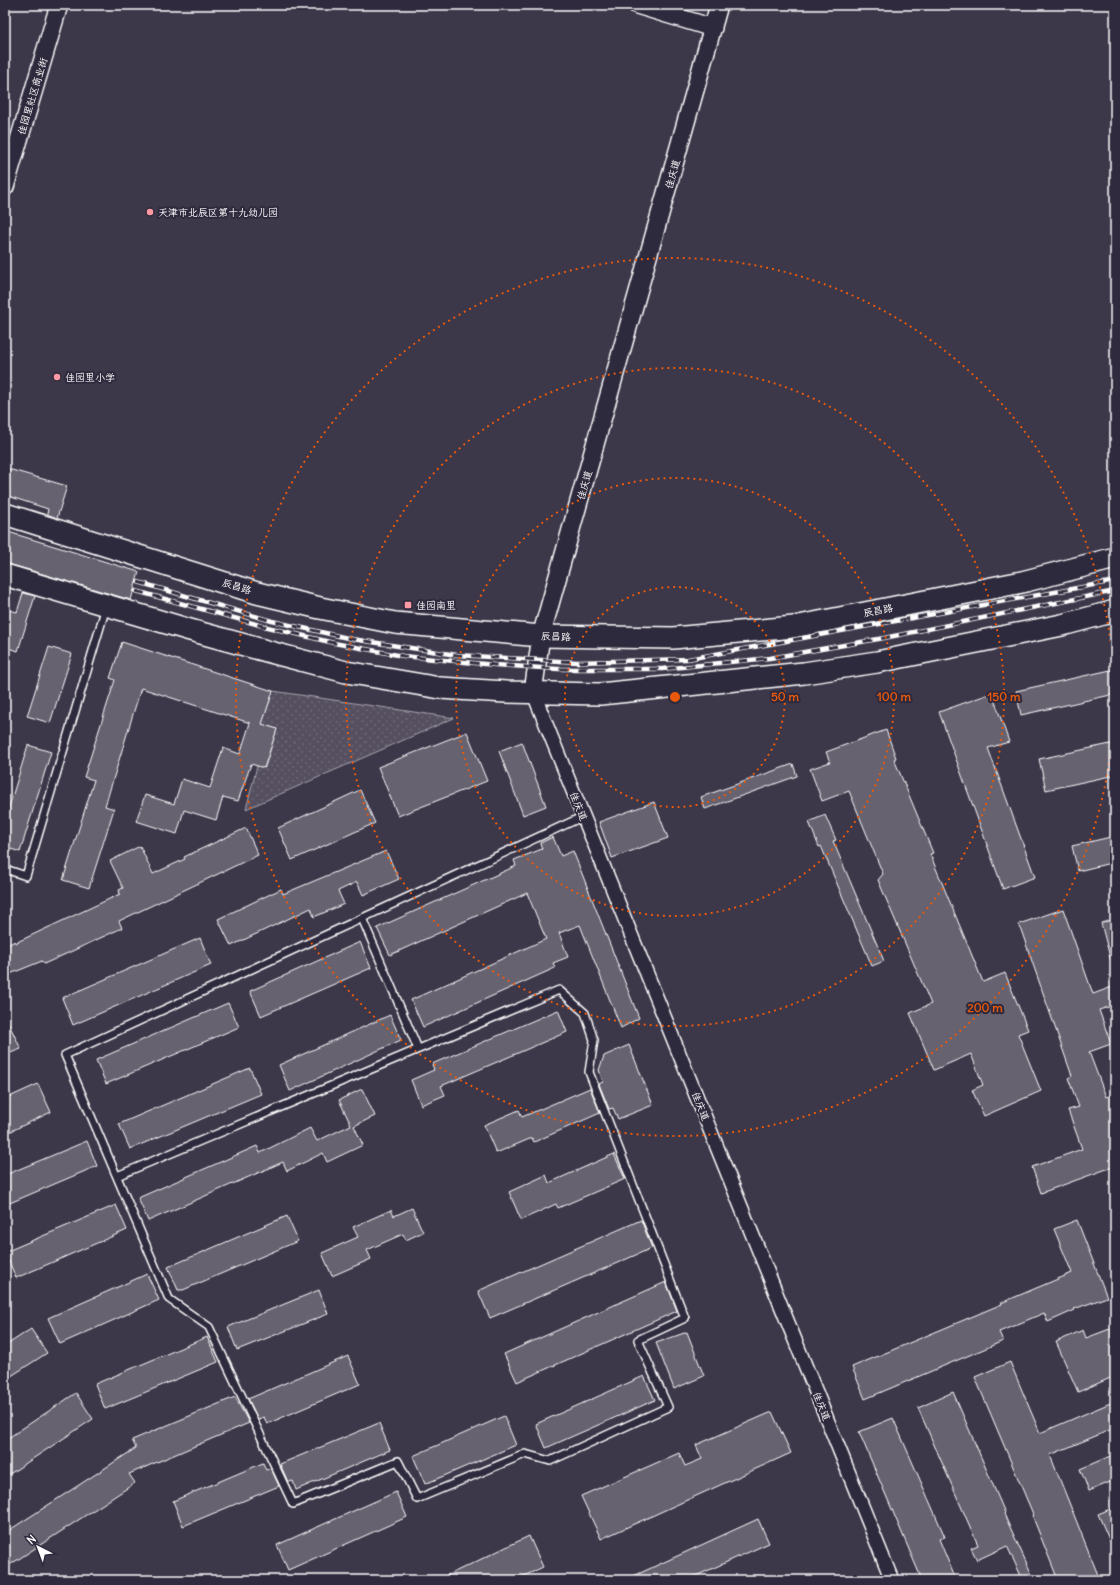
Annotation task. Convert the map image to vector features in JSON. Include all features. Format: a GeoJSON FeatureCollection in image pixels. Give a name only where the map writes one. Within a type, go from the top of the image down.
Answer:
{"type":"FeatureCollection","features":[{"type":"Feature","properties":{"kind":"main road","name":"辰昌路"},"geometry":{"type":"LineString","coordinates":[[5,514],[257,593],[320,608],[394,623],[541,636],[673,638],[794,627],[1022,582],[1114,558]]}},
{"type":"Feature","properties":{"kind":"main road"},"geometry":{"type":"LineString","coordinates":[[5,575],[281,655],[346,672],[440,688],[506,692],[600,694],[804,673],[877,662],[1062,625],[1115,611]]}},
{"type":"Feature","properties":{"kind":"street","name":"佳园里社区商业街"},"geometry":{"type":"LineString","coordinates":[[5,186],[59,5]]}},
{"type":"Feature","properties":{"kind":"street"},"geometry":{"type":"LineString","coordinates":[[637,5],[713,28]]}},
{"type":"Feature","properties":{"kind":"street","name":"佳庆道"},"geometry":{"type":"LineString","coordinates":[[719,5],[541,636],[533,692],[892,1580]]}},
{"type":"Feature","properties":{"kind":"street"},"geometry":{"type":"LineString","coordinates":[[1062,625],[1115,621]]}},
{"type":"Feature","properties":{"kind":"lane"},"geometry":{"type":"LineString","coordinates":[[5,869],[26,876],[106,605]]}},
{"type":"Feature","properties":{"kind":"lane"},"geometry":{"type":"LineString","coordinates":[[117,1176],[559,990],[585,1013],[594,1040],[589,1072],[685,1318],[638,1340],[668,1407],[550,1461],[525,1454],[417,1499],[398,1461],[293,1504],[209,1327],[169,1299],[65,1055],[584,816]]}},
{"type":"Feature","properties":{"kind":"lane"},"geometry":{"type":"LineString","coordinates":[[362,918],[418,1049]]}},
{"type":"Feature","properties":{"kind":"shaded area"},"geometry":{"type":"Polygon","coordinates":[[[273,691],[454,718],[246,809],[257,766],[265,768],[277,729],[262,724],[273,691]]]}},
{"type":"Feature","properties":{"kind":"building"},"geometry":{"type":"Polygon","coordinates":[[[5,468],[67,486],[57,518],[47,514],[48,509],[5,495],[5,468]]]}},
{"type":"Feature","properties":{"kind":"building"},"geometry":{"type":"Polygon","coordinates":[[[5,531],[139,572],[131,600],[5,563],[5,531]]]}},
{"type":"Feature","properties":{"kind":"building"},"geometry":{"type":"Polygon","coordinates":[[[23,593],[35,596],[18,651],[5,647],[5,609],[17,612],[23,593]]]}},
{"type":"Feature","properties":{"kind":"building"},"geometry":{"type":"Polygon","coordinates":[[[122,642],[273,691],[262,724],[277,729],[264,768],[251,764],[238,801],[223,797],[216,820],[184,810],[177,834],[136,821],[145,795],[174,804],[182,779],[210,788],[223,748],[240,754],[250,723],[141,688],[105,806],[114,809],[89,888],[63,880],[94,780],[84,777],[115,680],[110,678],[122,642]]]}},
{"type":"Feature","properties":{"kind":"building"},"geometry":{"type":"Polygon","coordinates":[[[49,647],[72,654],[50,723],[27,716],[49,647]]]}},
{"type":"Feature","properties":{"kind":"building"},"geometry":{"type":"Polygon","coordinates":[[[1115,669],[1115,694],[1021,715],[1016,691],[1115,669]]]}},
{"type":"Feature","properties":{"kind":"building"},"geometry":{"type":"Polygon","coordinates":[[[992,693],[1009,742],[988,748],[1035,877],[1003,889],[939,712],[992,693]]]}},
{"type":"Feature","properties":{"kind":"building"},"geometry":{"type":"Polygon","coordinates":[[[886,730],[896,758],[894,759],[933,853],[930,854],[983,982],[1005,973],[1028,1030],[1018,1034],[1041,1091],[984,1116],[972,1090],[983,1085],[971,1054],[934,1070],[910,1013],[931,1004],[878,880],[883,874],[849,791],[822,801],[810,769],[830,762],[826,752],[886,730]]]}},
{"type":"Feature","properties":{"kind":"building"},"geometry":{"type":"Polygon","coordinates":[[[467,732],[487,781],[398,816],[378,767],[467,732]]]}},
{"type":"Feature","properties":{"kind":"building"},"geometry":{"type":"Polygon","coordinates":[[[522,742],[546,806],[523,815],[499,751],[522,742]]]}},
{"type":"Feature","properties":{"kind":"building"},"geometry":{"type":"Polygon","coordinates":[[[1115,743],[1115,775],[1046,790],[1039,759],[1115,743]]]}},
{"type":"Feature","properties":{"kind":"building"},"geometry":{"type":"Polygon","coordinates":[[[28,745],[51,752],[20,852],[5,847],[5,820],[28,745]]]}},
{"type":"Feature","properties":{"kind":"building"},"geometry":{"type":"Polygon","coordinates":[[[793,764],[797,776],[705,809],[701,797],[793,764]]]}},
{"type":"Feature","properties":{"kind":"building"},"geometry":{"type":"Polygon","coordinates":[[[360,790],[375,823],[292,860],[278,828],[360,790]]]}},
{"type":"Feature","properties":{"kind":"building"},"geometry":{"type":"Polygon","coordinates":[[[654,802],[668,838],[612,858],[599,822],[654,802]]]}},
{"type":"Feature","properties":{"kind":"building"},"geometry":{"type":"Polygon","coordinates":[[[825,815],[836,840],[833,841],[884,961],[872,966],[821,846],[819,847],[809,822],[825,815]]]}},
{"type":"Feature","properties":{"kind":"building"},"geometry":{"type":"Polygon","coordinates":[[[246,828],[258,855],[119,921],[122,928],[44,964],[42,961],[5,976],[5,946],[15,941],[15,943],[120,894],[119,890],[123,888],[110,861],[140,846],[153,874],[185,859],[184,857],[246,828]]]}},
{"type":"Feature","properties":{"kind":"building"},"geometry":{"type":"Polygon","coordinates":[[[1115,836],[1115,862],[1078,871],[1072,846],[1115,836]]]}},
{"type":"Feature","properties":{"kind":"building"},"geometry":{"type":"Polygon","coordinates":[[[553,837],[561,856],[573,851],[639,1018],[621,1028],[580,925],[559,933],[568,957],[553,963],[555,968],[423,1027],[411,1000],[546,939],[527,893],[390,955],[377,928],[516,866],[514,860],[542,849],[540,843],[553,837]]]}},
{"type":"Feature","properties":{"kind":"building"},"geometry":{"type":"Polygon","coordinates":[[[386,851],[399,879],[363,895],[357,882],[338,891],[344,904],[314,917],[311,908],[231,946],[218,919],[281,889],[283,894],[386,851]]]}},
{"type":"Feature","properties":{"kind":"building"},"geometry":{"type":"Polygon","coordinates":[[[1063,909],[1093,994],[1115,986],[1115,1005],[1099,1010],[1111,1044],[1089,1052],[1106,1097],[1115,1094],[1115,1166],[1041,1193],[1032,1167],[1082,1149],[1068,1110],[1079,1107],[1068,1078],[1072,1076],[1019,924],[1063,909]]]}},
{"type":"Feature","properties":{"kind":"building"},"geometry":{"type":"Polygon","coordinates":[[[1115,919],[1115,961],[1111,961],[1101,923],[1115,919]]]}},
{"type":"Feature","properties":{"kind":"building"},"geometry":{"type":"Polygon","coordinates":[[[200,938],[211,965],[73,1025],[62,998],[200,938]]]}},
{"type":"Feature","properties":{"kind":"building"},"geometry":{"type":"Polygon","coordinates":[[[360,942],[371,968],[261,1016],[250,991],[360,942]]]}},
{"type":"Feature","properties":{"kind":"building"},"geometry":{"type":"Polygon","coordinates":[[[228,1003],[239,1027],[106,1084],[96,1060],[228,1003]]]}},
{"type":"Feature","properties":{"kind":"building"},"geometry":{"type":"Polygon","coordinates":[[[558,1010],[567,1032],[441,1086],[445,1095],[421,1105],[411,1080],[434,1070],[432,1064],[558,1010]]]}},
{"type":"Feature","properties":{"kind":"building"},"geometry":{"type":"Polygon","coordinates":[[[390,1015],[401,1040],[290,1091],[279,1065],[390,1015]]]}},
{"type":"Feature","properties":{"kind":"building"},"geometry":{"type":"Polygon","coordinates":[[[5,1016],[21,1049],[5,1055],[5,1016]]]}},
{"type":"Feature","properties":{"kind":"building"},"geometry":{"type":"Polygon","coordinates":[[[629,1045],[653,1105],[618,1119],[613,1108],[609,1109],[599,1084],[603,1082],[599,1070],[604,1056],[629,1045]]]}},
{"type":"Feature","properties":{"kind":"building"},"geometry":{"type":"Polygon","coordinates":[[[250,1068],[261,1094],[130,1149],[119,1124],[250,1068]]]}},
{"type":"Feature","properties":{"kind":"building"},"geometry":{"type":"Polygon","coordinates":[[[38,1084],[51,1112],[5,1134],[5,1099],[38,1084]]]}},
{"type":"Feature","properties":{"kind":"building"},"geometry":{"type":"Polygon","coordinates":[[[590,1088],[600,1113],[534,1142],[532,1138],[496,1153],[484,1125],[519,1110],[522,1117],[590,1088]]]}},
{"type":"Feature","properties":{"kind":"building"},"geometry":{"type":"Polygon","coordinates":[[[362,1089],[375,1116],[354,1126],[363,1145],[327,1162],[323,1153],[287,1171],[283,1162],[148,1221],[138,1198],[257,1146],[260,1153],[310,1128],[317,1141],[351,1125],[339,1100],[362,1089]]]}},
{"type":"Feature","properties":{"kind":"building"},"geometry":{"type":"Polygon","coordinates":[[[87,1141],[97,1166],[5,1205],[5,1175],[87,1141]]]}},
{"type":"Feature","properties":{"kind":"building"},"geometry":{"type":"Polygon","coordinates":[[[614,1154],[625,1179],[558,1208],[556,1204],[521,1220],[509,1192],[546,1175],[549,1183],[614,1154]]]}},
{"type":"Feature","properties":{"kind":"building"},"geometry":{"type":"Polygon","coordinates":[[[116,1205],[127,1230],[16,1278],[5,1252],[116,1205]]]}},
{"type":"Feature","properties":{"kind":"building"},"geometry":{"type":"Polygon","coordinates":[[[412,1208],[423,1232],[406,1240],[403,1234],[367,1250],[371,1259],[332,1276],[322,1253],[358,1237],[353,1227],[391,1210],[394,1216],[412,1208]]]}},
{"type":"Feature","properties":{"kind":"building"},"geometry":{"type":"Polygon","coordinates":[[[287,1216],[298,1241],[183,1290],[178,1290],[168,1267],[287,1216]]]}},
{"type":"Feature","properties":{"kind":"building"},"geometry":{"type":"Polygon","coordinates":[[[641,1220],[652,1248],[490,1318],[478,1291],[641,1220]]]}},
{"type":"Feature","properties":{"kind":"building"},"geometry":{"type":"Polygon","coordinates":[[[1077,1220],[1107,1297],[1074,1309],[1075,1310],[1048,1322],[1044,1313],[999,1332],[1003,1341],[865,1399],[852,1367],[1072,1273],[1054,1229],[1077,1220]]]}},
{"type":"Feature","properties":{"kind":"building"},"geometry":{"type":"Polygon","coordinates":[[[147,1274],[159,1300],[60,1344],[48,1318],[147,1274]]]}},
{"type":"Feature","properties":{"kind":"building"},"geometry":{"type":"Polygon","coordinates":[[[666,1282],[677,1311],[517,1382],[504,1354],[666,1282]]]}},
{"type":"Feature","properties":{"kind":"building"},"geometry":{"type":"Polygon","coordinates":[[[319,1290],[328,1314],[237,1350],[228,1327],[319,1290]]]}},
{"type":"Feature","properties":{"kind":"building"},"geometry":{"type":"Polygon","coordinates":[[[1115,1327],[1115,1376],[1078,1392],[1056,1342],[1083,1330],[1086,1338],[1115,1327]]]}},
{"type":"Feature","properties":{"kind":"building"},"geometry":{"type":"Polygon","coordinates":[[[31,1329],[47,1353],[5,1380],[5,1346],[31,1329]]]}},
{"type":"Feature","properties":{"kind":"building"},"geometry":{"type":"Polygon","coordinates":[[[687,1332],[704,1376],[674,1389],[656,1343],[687,1332]]]}},
{"type":"Feature","properties":{"kind":"building"},"geometry":{"type":"Polygon","coordinates":[[[207,1337],[218,1362],[105,1409],[95,1384],[207,1337]]]}},
{"type":"Feature","properties":{"kind":"building"},"geometry":{"type":"Polygon","coordinates":[[[348,1356],[360,1384],[267,1424],[264,1417],[258,1419],[248,1399],[348,1356]]]}},
{"type":"Feature","properties":{"kind":"building"},"geometry":{"type":"Polygon","coordinates":[[[1010,1362],[1040,1433],[1115,1401],[1115,1428],[1050,1455],[1100,1580],[1058,1580],[1032,1515],[1033,1514],[975,1377],[1010,1362]]]}},
{"type":"Feature","properties":{"kind":"building"},"geometry":{"type":"Polygon","coordinates":[[[644,1376],[655,1400],[546,1448],[536,1424],[644,1376]]]}},
{"type":"Feature","properties":{"kind":"building"},"geometry":{"type":"Polygon","coordinates":[[[953,1392],[1005,1513],[1004,1514],[1033,1577],[1023,1580],[1007,1546],[977,1560],[971,1548],[978,1545],[918,1408],[953,1392]]]}},
{"type":"Feature","properties":{"kind":"building"},"geometry":{"type":"Polygon","coordinates":[[[76,1393],[93,1419],[5,1477],[5,1440],[76,1393]]]}},
{"type":"Feature","properties":{"kind":"building"},"geometry":{"type":"Polygon","coordinates":[[[235,1397],[249,1423],[129,1474],[135,1483],[5,1568],[5,1533],[136,1448],[132,1440],[235,1397]]]}},
{"type":"Feature","properties":{"kind":"building"},"geometry":{"type":"Polygon","coordinates":[[[772,1412],[791,1453],[601,1539],[581,1496],[679,1453],[685,1466],[702,1459],[696,1445],[772,1412]]]}},
{"type":"Feature","properties":{"kind":"building"},"geometry":{"type":"Polygon","coordinates":[[[504,1416],[516,1445],[425,1484],[413,1456],[504,1416]]]}},
{"type":"Feature","properties":{"kind":"building"},"geometry":{"type":"Polygon","coordinates":[[[893,1418],[945,1537],[939,1539],[956,1580],[922,1580],[859,1432],[893,1418]]]}},
{"type":"Feature","properties":{"kind":"building"},"geometry":{"type":"Polygon","coordinates":[[[379,1423],[390,1450],[296,1490],[293,1481],[288,1482],[280,1464],[379,1423]]]}},
{"type":"Feature","properties":{"kind":"building"},"geometry":{"type":"Polygon","coordinates":[[[1115,1454],[1115,1480],[1089,1491],[1080,1469],[1115,1454]]]}},
{"type":"Feature","properties":{"kind":"building"},"geometry":{"type":"Polygon","coordinates":[[[263,1463],[266,1470],[271,1468],[279,1486],[183,1526],[173,1501],[263,1463]]]}},
{"type":"Feature","properties":{"kind":"building"},"geometry":{"type":"Polygon","coordinates":[[[396,1492],[407,1517],[288,1570],[277,1545],[396,1492]]]}},
{"type":"Feature","properties":{"kind":"building"},"geometry":{"type":"Polygon","coordinates":[[[1115,1507],[1115,1553],[1098,1514],[1115,1507]]]}},
{"type":"Feature","properties":{"kind":"building"},"geometry":{"type":"Polygon","coordinates":[[[758,1519],[769,1543],[687,1580],[625,1580],[758,1519]]]}},
{"type":"Feature","properties":{"kind":"building"},"geometry":{"type":"Polygon","coordinates":[[[529,1536],[543,1567],[516,1580],[438,1580],[529,1536]]]}},
{"type":"Feature","properties":{"kind":"railway"},"geometry":{"type":"LineString","coordinates":[[138,582],[272,621],[352,639],[457,655],[577,662],[688,659],[1115,581]]}},
{"type":"Feature","properties":{"kind":"railway"},"geometry":{"type":"LineString","coordinates":[[136,591],[263,626],[334,643],[403,656],[495,665],[558,669],[662,669],[770,658],[884,638],[1115,591]]}},
{"type":"Feature","properties":{"kind":"place","name":"天津市北辰区第十九幼儿园"},"geometry":{"type":"Point","coordinates":[150,212]}},
{"type":"Feature","properties":{"kind":"place","name":"佳园里小学"},"geometry":{"type":"Point","coordinates":[57,377]}},
{"type":"Feature","properties":{"kind":"place","name":"佳园南里"},"geometry":{"type":"Point","coordinates":[408,605]}}]}
